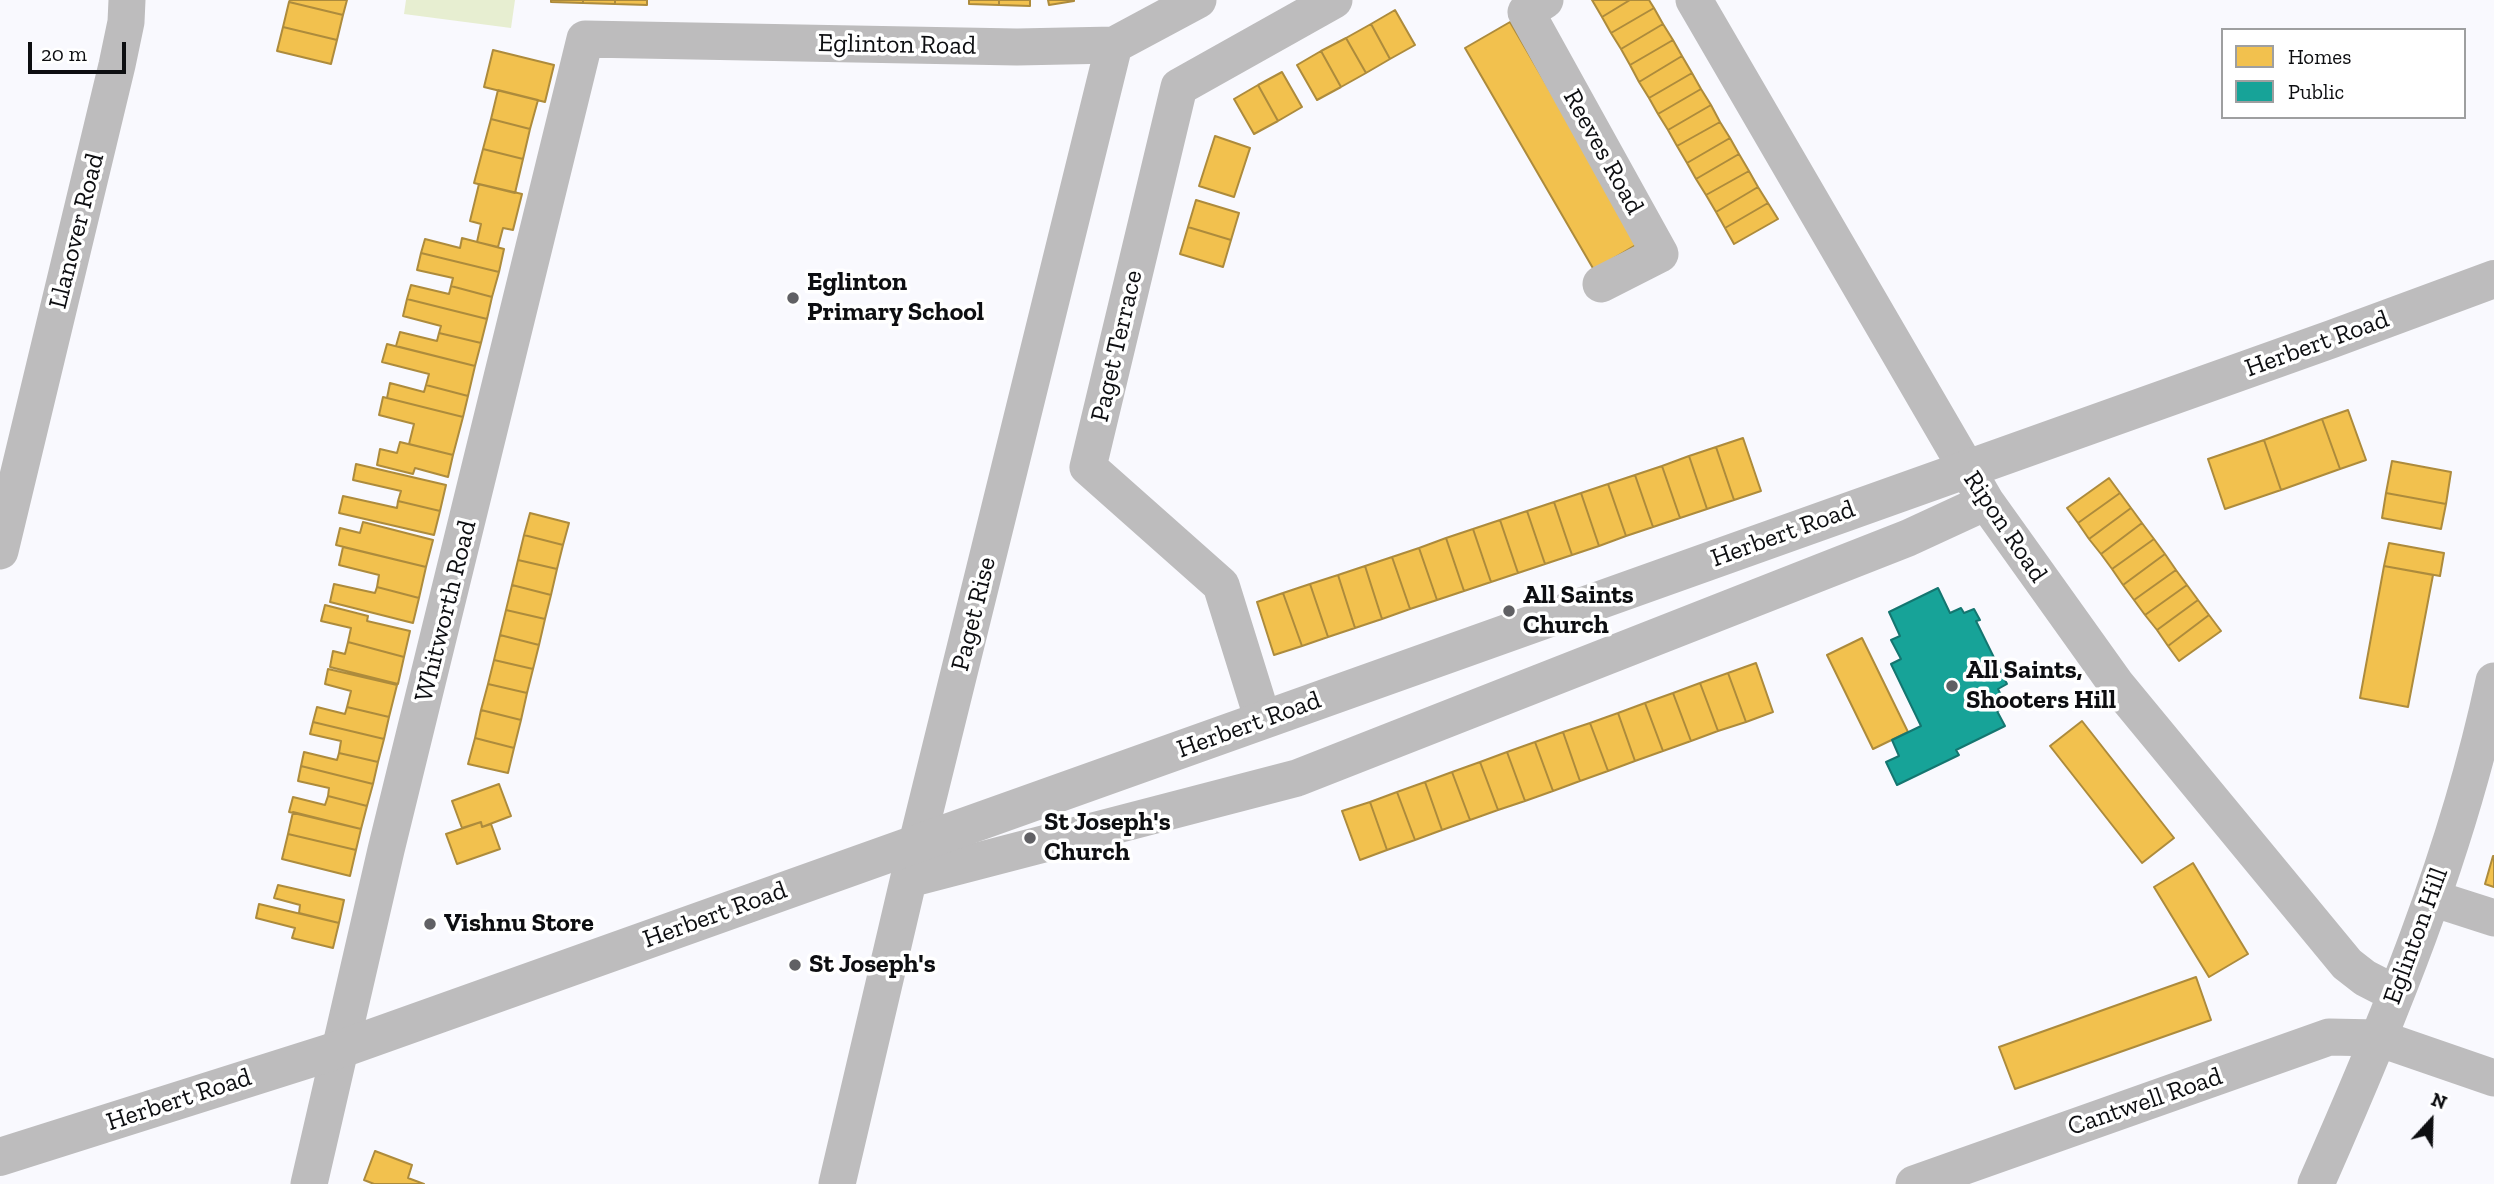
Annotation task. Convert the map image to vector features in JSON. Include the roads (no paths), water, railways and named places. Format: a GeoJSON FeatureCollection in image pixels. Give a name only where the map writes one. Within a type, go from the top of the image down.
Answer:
{"type":"FeatureCollection","features":[{"type":"Feature","properties":{"kind":"street","name":"Llanover Road"},"geometry":{"type":"LineString","coordinates":[[0,551],[11,459],[117,65],[126,22],[127,0]]}},
{"type":"Feature","properties":{"kind":"street","name":"Eglinton Road"},"geometry":{"type":"LineString","coordinates":[[586,39],[1017,47],[1114,45],[1198,0]]}},
{"type":"Feature","properties":{"kind":"street","name":"Paget Terrace"},"geometry":{"type":"LineString","coordinates":[[1263,720],[1222,585],[1088,467],[1178,87],[1334,0]]}},
{"type":"Feature","properties":{"kind":"street","name":"Reeves Road"},"geometry":{"type":"LineString","coordinates":[[1545,0],[1526,12],[1660,254],[1601,284]]}},
{"type":"Feature","properties":{"kind":"street","name":"Ripon Road"},"geometry":{"type":"LineString","coordinates":[[1694,0],[1986,502],[2116,684],[2187,773],[2347,964],[2365,978],[2396,994]]}},
{"type":"Feature","properties":{"kind":"street","name":"Whitworth Road"},"geometry":{"type":"LineString","coordinates":[[310,1184],[386,850],[586,39]]}},
{"type":"Feature","properties":{"kind":"street","name":"Paget Rise"},"geometry":{"type":"LineString","coordinates":[[837,1184],[913,861],[1114,45]]}},
{"type":"Feature","properties":{"kind":"street","name":"Herbert Road"},"geometry":{"type":"LineString","coordinates":[[0,1157],[341,1049],[913,861],[1263,720],[2494,279]]}},
{"type":"Feature","properties":{"kind":"street","name":"Herbert Road"},"geometry":{"type":"LineString","coordinates":[[913,861],[1297,778],[1908,538],[1986,502]]}},
{"type":"Feature","properties":{"kind":"street","name":"Eglinton Hill"},"geometry":{"type":"LineString","coordinates":[[2316,1184],[2396,994],[2432,898],[2463,799],[2494,681]]}},
{"type":"Feature","properties":{"kind":"street"},"geometry":{"type":"LineString","coordinates":[[2432,898],[2494,918]]}},
{"type":"Feature","properties":{"kind":"street","name":"Cantwell Road"},"geometry":{"type":"LineString","coordinates":[[1914,1184],[2329,1037],[2378,1038],[2494,1078]]}},
{"type":"Feature","properties":{"kind":"place","name":"Eglinton Primary School"},"geometry":{"type":"Point","coordinates":[793,298]}},
{"type":"Feature","properties":{"kind":"place","name":"All Saints Church"},"geometry":{"type":"Point","coordinates":[1509,611]}},
{"type":"Feature","properties":{"kind":"place","name":"All Saints, Shooters Hill"},"geometry":{"type":"Point","coordinates":[1952,686]}},
{"type":"Feature","properties":{"kind":"place","name":"St Joseph's Church"},"geometry":{"type":"Point","coordinates":[1030,838]}},
{"type":"Feature","properties":{"kind":"place","name":"Vishnu Store"},"geometry":{"type":"Point","coordinates":[430,924]}},
{"type":"Feature","properties":{"kind":"place","name":"St Joseph's"},"geometry":{"type":"Point","coordinates":[795,965]}}]}
